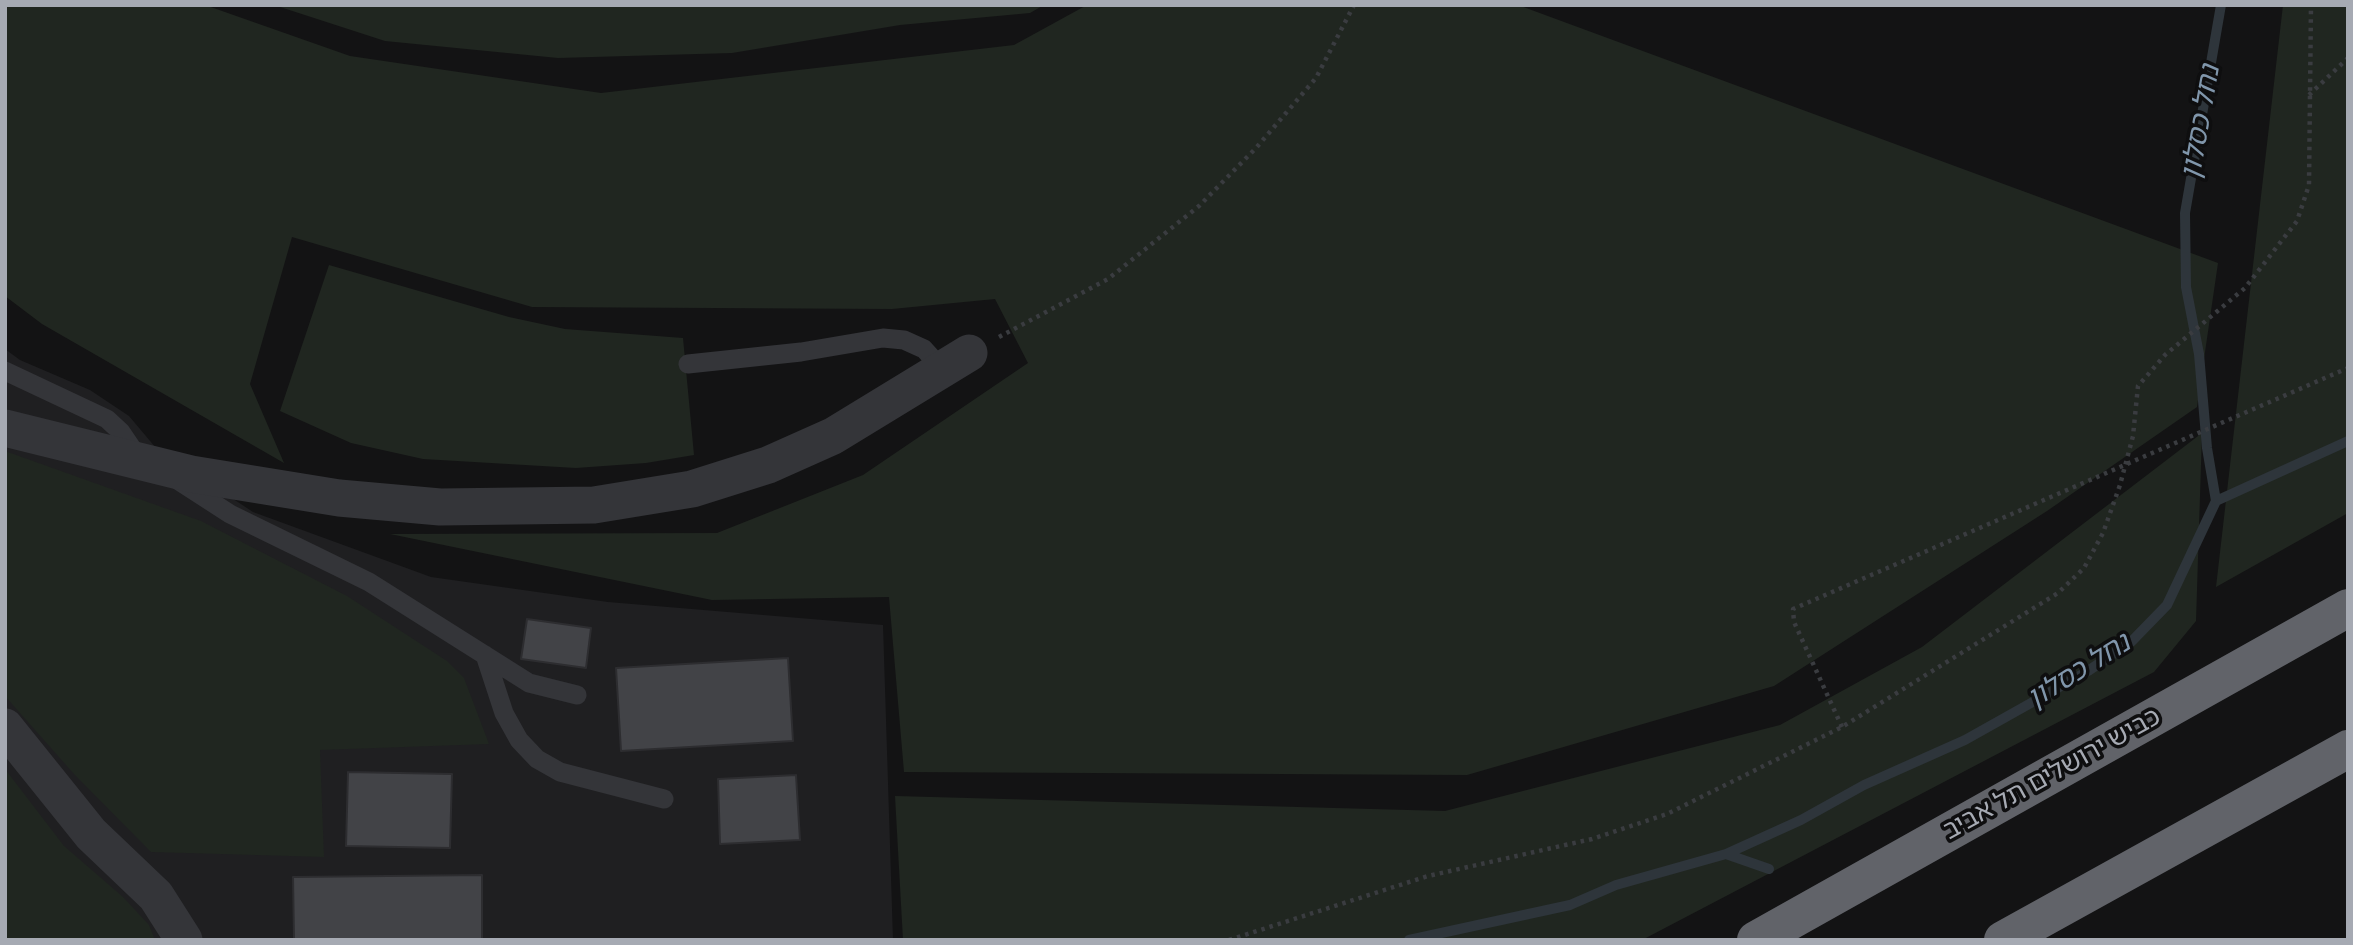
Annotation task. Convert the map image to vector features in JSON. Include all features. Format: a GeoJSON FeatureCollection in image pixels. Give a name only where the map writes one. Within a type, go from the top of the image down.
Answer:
{"type":"FeatureCollection","features":[{"type":"Feature","properties":{"kind":"highway","name":"כביש ירושלים תל אביב"},"geometry":{"type":"LineString","coordinates":[[1756,940],[2348,608]]}},
{"type":"Feature","properties":{"kind":"highway"},"geometry":{"type":"LineString","coordinates":[[2003,940],[2348,749]]}},
{"type":"Feature","properties":{"kind":"street"},"geometry":{"type":"LineString","coordinates":[[5,428],[150,465],[289,492],[440,507],[542,508],[647,499],[732,477],[802,451],[862,420],[956,361]]}},
{"type":"Feature","properties":{"kind":"street"},"geometry":{"type":"LineString","coordinates":[[5,727],[91,834],[156,896],[184,940]]}},
{"type":"Feature","properties":{"kind":"lane"},"geometry":{"type":"LineString","coordinates":[[688,364],[801,352],[883,338],[904,340],[956,361]]}},
{"type":"Feature","properties":{"kind":"lane"},"geometry":{"type":"LineString","coordinates":[[5,371],[107,419],[150,465],[230,514],[369,582],[529,683],[577,695]]}},
{"type":"Feature","properties":{"kind":"lane"},"geometry":{"type":"LineString","coordinates":[[485,655],[504,713],[519,740],[537,759],[560,772],[664,799]]}},
{"type":"Feature","properties":{"kind":"path"},"geometry":{"type":"LineString","coordinates":[[956,361],[1108,279],[1199,206],[1256,148],[1316,78],[1354,5]]}},
{"type":"Feature","properties":{"kind":"path"},"geometry":{"type":"LineString","coordinates":[[1228,940],[1428,876],[1592,839],[1634,826],[1723,788],[1842,727],[2058,593],[2084,568],[2103,533],[2133,436],[2136,394],[2146,375],[2165,355],[2245,288],[2297,220],[2309,185],[2311,5]]}},
{"type":"Feature","properties":{"kind":"path"},"geometry":{"type":"LineString","coordinates":[[2308,96],[2348,58]]}},
{"type":"Feature","properties":{"kind":"path"},"geometry":{"type":"LineString","coordinates":[[1842,727],[1794,622],[1793,608],[2348,368]]}},
{"type":"Feature","properties":{"kind":"shaded area"},"geometry":{"type":"Polygon","coordinates":[[[5,5],[205,5],[350,56],[601,93],[1014,45],[1087,5],[1518,5],[2218,263],[2197,407],[2047,511],[1774,686],[1467,775],[904,772],[889,597],[712,600],[390,534],[717,533],[863,475],[1028,363],[995,299],[892,309],[532,307],[292,237],[250,384],[284,463],[42,324],[5,296],[5,5]]]}},
{"type":"Feature","properties":{"kind":"shaded area"},"geometry":{"type":"Polygon","coordinates":[[[274,5],[1044,5],[1030,13],[900,25],[732,53],[558,58],[385,41],[274,5]]]}},
{"type":"Feature","properties":{"kind":"shaded area"},"geometry":{"type":"Polygon","coordinates":[[[2283,5],[2348,5],[2348,513],[2216,587],[2283,5]]]}},
{"type":"Feature","properties":{"kind":"shaded area"},"geometry":{"type":"Polygon","coordinates":[[[329,265],[509,317],[565,329],[683,338],[694,455],[646,463],[576,468],[423,459],[351,443],[280,411],[329,265]]]}},
{"type":"Feature","properties":{"kind":"shaded area"},"geometry":{"type":"Polygon","coordinates":[[[5,349],[20,360],[90,390],[129,416],[156,448],[253,512],[431,577],[608,602],[883,625],[893,940],[5,940],[5,349]]]}},
{"type":"Feature","properties":{"kind":"shaded area"},"geometry":{"type":"Polygon","coordinates":[[[2202,433],[2196,621],[2154,672],[1642,940],[903,940],[895,796],[1445,811],[1780,725],[1922,647],[2202,433]]]}},
{"type":"Feature","properties":{"kind":"shaded area"},"geometry":{"type":"Polygon","coordinates":[[[5,451],[201,521],[347,596],[447,661],[464,678],[489,744],[320,750],[324,857],[151,852],[74,774],[5,696],[5,451]]]}},
{"type":"Feature","properties":{"kind":"shaded area"},"geometry":{"type":"Polygon","coordinates":[[[5,769],[64,846],[123,897],[149,925],[155,940],[5,940],[5,769]]]}},
{"type":"Feature","properties":{"kind":"building"},"geometry":{"type":"Polygon","coordinates":[[[527,619],[591,628],[586,668],[521,659],[527,619]]]}},
{"type":"Feature","properties":{"kind":"building"},"geometry":{"type":"Polygon","coordinates":[[[788,658],[793,741],[621,751],[616,668],[788,658]]]}},
{"type":"Feature","properties":{"kind":"building"},"geometry":{"type":"Polygon","coordinates":[[[348,772],[452,774],[450,848],[346,846],[348,772]]]}},
{"type":"Feature","properties":{"kind":"building"},"geometry":{"type":"Polygon","coordinates":[[[796,775],[800,840],[720,844],[718,779],[796,775]]]}},
{"type":"Feature","properties":{"kind":"building"},"geometry":{"type":"Polygon","coordinates":[[[482,875],[482,940],[294,940],[293,877],[482,875]]]}},
{"type":"Feature","properties":{"kind":"waterway","name":"נחל כסלון"},"geometry":{"type":"LineString","coordinates":[[1409,940],[1570,905],[1616,885],[1726,854],[1801,820],[1864,785],[1965,740],[2088,671],[2132,641],[2167,605],[2216,501],[2207,448],[2199,354],[2186,287],[2185,213],[2221,5]]}},
{"type":"Feature","properties":{"kind":"waterway"},"geometry":{"type":"LineString","coordinates":[[2216,501],[2348,441]]}},
{"type":"Feature","properties":{"kind":"waterway"},"geometry":{"type":"LineString","coordinates":[[1726,854],[1769,869]]}}]}
